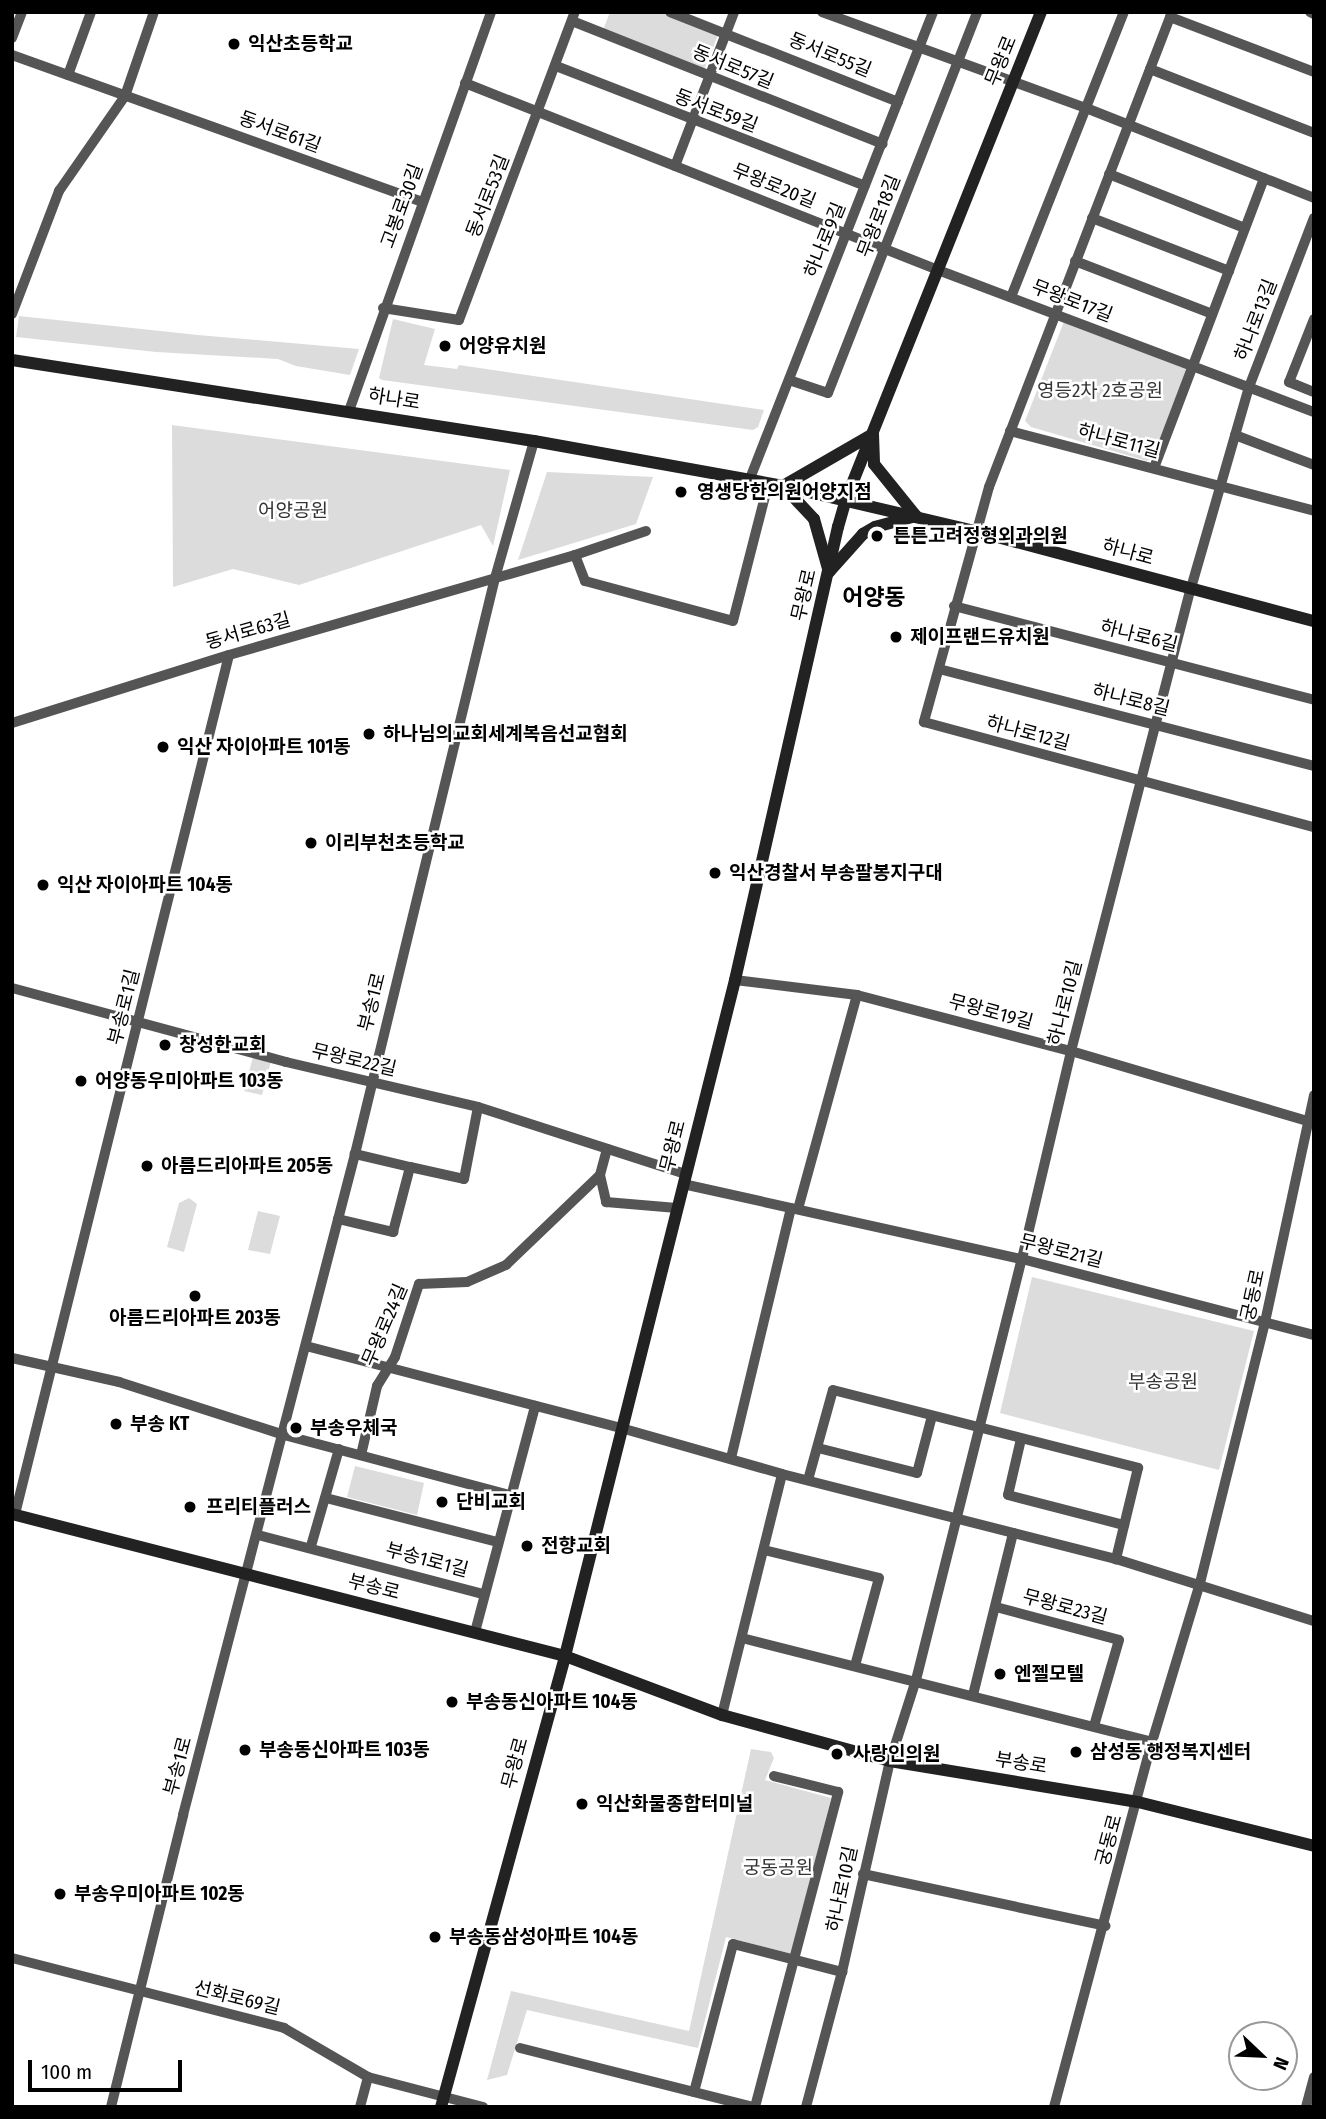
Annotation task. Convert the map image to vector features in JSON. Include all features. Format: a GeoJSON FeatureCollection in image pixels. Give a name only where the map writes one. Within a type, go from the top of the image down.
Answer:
{"type":"FeatureCollection","features":[{"type":"Feature","properties":{"kind":"street"},"geometry":{"type":"LineString","coordinates":[[12,38],[22,12]]}},
{"type":"Feature","properties":{"kind":"street"},"geometry":{"type":"LineString","coordinates":[[68,75],[91,12]]}},
{"type":"Feature","properties":{"kind":"street"},"geometry":{"type":"LineString","coordinates":[[12,313],[59,191],[125,96],[155,12]]}},
{"type":"Feature","properties":{"kind":"street","name":"동서로55길"},"geometry":{"type":"LineString","coordinates":[[670,12],[898,102]]}},
{"type":"Feature","properties":{"kind":"street"},"geometry":{"type":"LineString","coordinates":[[675,166],[734,12]]}},
{"type":"Feature","properties":{"kind":"street"},"geometry":{"type":"LineString","coordinates":[[822,12],[1086,108],[1314,198]]}},
{"type":"Feature","properties":{"kind":"street","name":"하나로9길"},"geometry":{"type":"LineString","coordinates":[[749,481],[933,12]]}},
{"type":"Feature","properties":{"kind":"street","name":"무왕로18길"},"geometry":{"type":"LineString","coordinates":[[789,380],[828,393],[977,12]]}},
{"type":"Feature","properties":{"kind":"street","name":"무왕로"},"geometry":{"type":"LineString","coordinates":[[442,2102],[565,1656],[735,979],[846,499],[1041,12]]}},
{"type":"Feature","properties":{"kind":"street"},"geometry":{"type":"LineString","coordinates":[[1012,298],[1124,12]]}},
{"type":"Feature","properties":{"kind":"street","name":"고봉로30길"},"geometry":{"type":"LineString","coordinates":[[349,411],[383,308],[489,13]]}},
{"type":"Feature","properties":{"kind":"street"},"geometry":{"type":"LineString","coordinates":[[975,531],[1010,431],[1171,15],[1314,72]]}},
{"type":"Feature","properties":{"kind":"street","name":"동서로53길"},"geometry":{"type":"LineString","coordinates":[[383,308],[459,320],[574,17]]}},
{"type":"Feature","properties":{"kind":"street","name":"동서로57길"},"geometry":{"type":"LineString","coordinates":[[574,17],[709,77],[882,144]]}},
{"type":"Feature","properties":{"kind":"street","name":"동서로61길"},"geometry":{"type":"LineString","coordinates":[[12,55],[422,202]]}},
{"type":"Feature","properties":{"kind":"street","name":"동서로59길"},"geometry":{"type":"LineString","coordinates":[[556,66],[865,186]]}},
{"type":"Feature","properties":{"kind":"street"},"geometry":{"type":"LineString","coordinates":[[1150,69],[1314,133]]}},
{"type":"Feature","properties":{"kind":"street","name":"무왕로20길"},"geometry":{"type":"LineString","coordinates":[[465,83],[938,270]]}},
{"type":"Feature","properties":{"kind":"street"},"geometry":{"type":"LineString","coordinates":[[1109,174],[1245,228]]}},
{"type":"Feature","properties":{"kind":"street"},"geometry":{"type":"LineString","coordinates":[[1154,468],[1264,178]]}},
{"type":"Feature","properties":{"kind":"street"},"geometry":{"type":"LineString","coordinates":[[1092,218],[1229,271]]}},
{"type":"Feature","properties":{"kind":"street","name":"하나로13길"},"geometry":{"type":"LineString","coordinates":[[1191,588],[1249,387],[1314,218]]}},
{"type":"Feature","properties":{"kind":"street"},"geometry":{"type":"LineString","coordinates":[[1075,261],[1212,314]]}},
{"type":"Feature","properties":{"kind":"street","name":"무왕로17길"},"geometry":{"type":"LineString","coordinates":[[938,270],[1314,412]]}},
{"type":"Feature","properties":{"kind":"street"},"geometry":{"type":"LineString","coordinates":[[1314,319],[1289,382],[1314,392]]}},
{"type":"Feature","properties":{"kind":"street","name":"하나로"},"geometry":{"type":"LineString","coordinates":[[12,360],[534,440],[783,486],[916,516],[1314,621]]}},
{"type":"Feature","properties":{"kind":"street","name":"하나로11길"},"geometry":{"type":"LineString","coordinates":[[1010,431],[1220,487]]}},
{"type":"Feature","properties":{"kind":"street"},"geometry":{"type":"LineString","coordinates":[[873,434],[874,464],[916,516],[875,527],[863,534],[829,572],[814,519],[783,486],[873,434]]}},
{"type":"Feature","properties":{"kind":"street"},"geometry":{"type":"LineString","coordinates":[[1235,435],[1314,465]]}},
{"type":"Feature","properties":{"kind":"street","name":"부송1로"},"geometry":{"type":"LineString","coordinates":[[111,2107],[355,1154],[370,1081],[495,578],[534,440]]}},
{"type":"Feature","properties":{"kind":"street"},"geometry":{"type":"LineString","coordinates":[[575,555],[585,581],[733,621],[768,485]]}},
{"type":"Feature","properties":{"kind":"street"},"geometry":{"type":"LineString","coordinates":[[1220,487],[1314,511]]}},
{"type":"Feature","properties":{"kind":"street"},"geometry":{"type":"LineString","coordinates":[[495,578],[646,531]]}},
{"type":"Feature","properties":{"kind":"street","name":"하나로12길"},"geometry":{"type":"LineString","coordinates":[[975,531],[924,722],[1314,827]]}},
{"type":"Feature","properties":{"kind":"street","name":"동서로63길"},"geometry":{"type":"LineString","coordinates":[[12,723],[229,654],[495,578]]}},
{"type":"Feature","properties":{"kind":"street","name":"하나로10길"},"geometry":{"type":"LineString","coordinates":[[806,2107],[842,1972],[890,1761],[916,1680],[1023,1259],[1071,1051],[1191,588]]}},
{"type":"Feature","properties":{"kind":"street","name":"하나로6길"},"geometry":{"type":"LineString","coordinates":[[954,606],[1314,700]]}},
{"type":"Feature","properties":{"kind":"street","name":"부송로1길"},"geometry":{"type":"LineString","coordinates":[[13,1514],[229,654]]}},
{"type":"Feature","properties":{"kind":"street","name":"하나로8길"},"geometry":{"type":"LineString","coordinates":[[939,669],[1314,766]]}},
{"type":"Feature","properties":{"kind":"street","name":"무왕로19길"},"geometry":{"type":"LineString","coordinates":[[735,979],[857,995],[1071,1051],[1311,1122]]}},
{"type":"Feature","properties":{"kind":"street","name":"무왕로22길"},"geometry":{"type":"LineString","coordinates":[[12,988],[138,1023],[478,1107],[607,1149],[684,1179]]}},
{"type":"Feature","properties":{"kind":"street"},"geometry":{"type":"LineString","coordinates":[[731,1458],[794,1208],[857,995]]}},
{"type":"Feature","properties":{"kind":"street","name":"궁동로"},"geometry":{"type":"LineString","coordinates":[[1054,2107],[1105,1926],[1152,1742],[1200,1583],[1265,1322],[1311,1122],[1314,1095]]}},
{"type":"Feature","properties":{"kind":"street"},"geometry":{"type":"LineString","coordinates":[[355,1154],[464,1179],[478,1107]]}},
{"type":"Feature","properties":{"kind":"street"},"geometry":{"type":"LineString","coordinates":[[607,1149],[600,1175],[606,1202],[677,1208]]}},
{"type":"Feature","properties":{"kind":"street"},"geometry":{"type":"LineString","coordinates":[[338,1219],[393,1232],[410,1167]]}},
{"type":"Feature","properties":{"kind":"street","name":"무왕로24길"},"geometry":{"type":"LineString","coordinates":[[361,1455],[377,1387],[388,1368],[419,1284],[467,1282],[506,1265],[600,1175]]}},
{"type":"Feature","properties":{"kind":"street","name":"무왕로21길"},"geometry":{"type":"LineString","coordinates":[[684,1179],[794,1208],[1023,1259],[1314,1335]]}},
{"type":"Feature","properties":{"kind":"street"},"geometry":{"type":"LineString","coordinates":[[306,1346],[621,1428],[782,1474],[1116,1559],[1200,1583],[1314,1621]]}},
{"type":"Feature","properties":{"kind":"street"},"geometry":{"type":"LineString","coordinates":[[12,1358],[119,1382],[284,1435],[510,1495]]}},
{"type":"Feature","properties":{"kind":"street"},"geometry":{"type":"LineString","coordinates":[[808,1480],[833,1390],[1138,1468],[1116,1559]]}},
{"type":"Feature","properties":{"kind":"street","name":"부송1로1길"},"geometry":{"type":"LineString","coordinates":[[258,1535],[311,1546],[483,1594],[534,1406]]}},
{"type":"Feature","properties":{"kind":"street"},"geometry":{"type":"LineString","coordinates":[[818,1448],[917,1474],[932,1416]]}},
{"type":"Feature","properties":{"kind":"street"},"geometry":{"type":"LineString","coordinates":[[1021,1439],[1008,1495],[1124,1525]]}},
{"type":"Feature","properties":{"kind":"street"},"geometry":{"type":"LineString","coordinates":[[311,1546],[339,1449]]}},
{"type":"Feature","properties":{"kind":"street"},"geometry":{"type":"LineString","coordinates":[[722,1716],[782,1474]]}},
{"type":"Feature","properties":{"kind":"street","name":"부송1로1길"},"geometry":{"type":"LineString","coordinates":[[326,1498],[497,1542]]}},
{"type":"Feature","properties":{"kind":"street","name":"부송로"},"geometry":{"type":"LineString","coordinates":[[13,1514],[565,1656],[722,1716],[890,1761],[1138,1802],[1314,1846]]}},
{"type":"Feature","properties":{"kind":"street","name":"무왕로23길"},"geometry":{"type":"LineString","coordinates":[[973,1695],[1013,1532]]}},
{"type":"Feature","properties":{"kind":"street"},"geometry":{"type":"LineString","coordinates":[[764,1549],[879,1578],[855,1666]]}},
{"type":"Feature","properties":{"kind":"street"},"geometry":{"type":"LineString","coordinates":[[475,1632],[483,1594]]}},
{"type":"Feature","properties":{"kind":"street","name":"무왕로23길"},"geometry":{"type":"LineString","coordinates":[[996,1607],[1119,1640],[1094,1726]]}},
{"type":"Feature","properties":{"kind":"street"},"geometry":{"type":"LineString","coordinates":[[742,1638],[1152,1742]]}},
{"type":"Feature","properties":{"kind":"street"},"geometry":{"type":"LineString","coordinates":[[520,2048],[754,2107],[838,1792],[774,1776]]}},
{"type":"Feature","properties":{"kind":"street"},"geometry":{"type":"LineString","coordinates":[[863,1874],[1105,1926]]}},
{"type":"Feature","properties":{"kind":"street"},"geometry":{"type":"LineString","coordinates":[[694,2092],[733,1944],[842,1972]]}},
{"type":"Feature","properties":{"kind":"street","name":"선화로69길"},"geometry":{"type":"LineString","coordinates":[[12,1958],[284,2028],[368,2077],[442,2102],[483,2107]]}},
{"type":"Feature","properties":{"kind":"street"},"geometry":{"type":"LineString","coordinates":[[360,2107],[368,2077]]}},
{"type":"Feature","properties":{"kind":"street"},"geometry":{"type":"LineString","coordinates":[[1306,2107],[1314,2077]]}},
{"type":"Feature","properties":{"kind":"green space"},"geometry":{"type":"Polygon","coordinates":[[[610,12],[659,12],[718,35],[704,70],[603,30],[610,12]]]}},
{"type":"Feature","properties":{"kind":"green space"},"geometry":{"type":"Polygon","coordinates":[[[19,316],[359,349],[350,375],[296,366],[278,359],[156,352],[16,337],[19,316]]]}},
{"type":"Feature","properties":{"kind":"green space"},"geometry":{"type":"Polygon","coordinates":[[[393,319],[435,329],[424,365],[457,369],[459,365],[764,410],[758,427],[753,430],[382,380],[379,378],[393,319]]]}},
{"type":"Feature","properties":{"kind":"green space","name":"영등2차 2호공원"},"geometry":{"type":"Polygon","coordinates":[[[1065,319],[1189,368],[1155,456],[1147,461],[1031,427],[1025,421],[1065,319]]]}},
{"type":"Feature","properties":{"kind":"green space","name":"어양공원"},"geometry":{"type":"Polygon","coordinates":[[[172,425],[510,470],[493,546],[481,525],[299,585],[233,569],[173,587],[172,425]]]}},
{"type":"Feature","properties":{"kind":"green space"},"geometry":{"type":"Polygon","coordinates":[[[547,472],[653,477],[636,524],[518,560],[547,472]]]}},
{"type":"Feature","properties":{"kind":"green space"},"geometry":{"type":"Polygon","coordinates":[[[254,1053],[272,1057],[262,1095],[244,1091],[254,1053]]]}},
{"type":"Feature","properties":{"kind":"green space"},"geometry":{"type":"Polygon","coordinates":[[[189,1198],[197,1204],[184,1252],[167,1247],[179,1203],[189,1198]]]}},
{"type":"Feature","properties":{"kind":"green space"},"geometry":{"type":"Polygon","coordinates":[[[258,1211],[280,1216],[270,1254],[248,1250],[258,1211]]]}},
{"type":"Feature","properties":{"kind":"green space","name":"부송공원"},"geometry":{"type":"Polygon","coordinates":[[[1032,1277],[1254,1331],[1219,1470],[1000,1413],[1032,1277]]]}},
{"type":"Feature","properties":{"kind":"green space"},"geometry":{"type":"Polygon","coordinates":[[[355,1466],[424,1483],[417,1515],[347,1497],[355,1466]]]}},
{"type":"Feature","properties":{"kind":"green space","name":"궁동공원"},"geometry":{"type":"Polygon","coordinates":[[[751,1749],[771,1752],[774,1758],[765,1780],[831,1798],[792,1954],[726,1937],[698,2048],[527,2010],[507,2075],[487,2080],[511,1991],[689,2031],[751,1749]]]}},
{"type":"Feature","properties":{"kind":"place","name":"익산초등학교"},"geometry":{"type":"Point","coordinates":[234,44]}},
{"type":"Feature","properties":{"kind":"place","name":"어양유치원"},"geometry":{"type":"Point","coordinates":[445,346]}},
{"type":"Feature","properties":{"kind":"place","name":"영생당한의원어양지점"},"geometry":{"type":"Point","coordinates":[681,492]}},
{"type":"Feature","properties":{"kind":"place","name":"튼튼고려정형외과의원"},"geometry":{"type":"Point","coordinates":[877,536]}},
{"type":"Feature","properties":{"kind":"place","name":"제이프랜드유치원"},"geometry":{"type":"Point","coordinates":[896,637]}},
{"type":"Feature","properties":{"kind":"place","name":"하나님의교회세계복음선교협회"},"geometry":{"type":"Point","coordinates":[369,734]}},
{"type":"Feature","properties":{"kind":"place","name":"익산 자이아파트 101동"},"geometry":{"type":"Point","coordinates":[163,747]}},
{"type":"Feature","properties":{"kind":"place","name":"이리부천초등학교"},"geometry":{"type":"Point","coordinates":[311,843]}},
{"type":"Feature","properties":{"kind":"place","name":"익산경찰서 부송팔봉지구대"},"geometry":{"type":"Point","coordinates":[715,873]}},
{"type":"Feature","properties":{"kind":"place","name":"익산 자이아파트 104동"},"geometry":{"type":"Point","coordinates":[43,885]}},
{"type":"Feature","properties":{"kind":"place","name":"창성한교회"},"geometry":{"type":"Point","coordinates":[165,1045]}},
{"type":"Feature","properties":{"kind":"place","name":"어양동우미아파트 103동"},"geometry":{"type":"Point","coordinates":[81,1081]}},
{"type":"Feature","properties":{"kind":"place","name":"아름드리아파트 205동"},"geometry":{"type":"Point","coordinates":[147,1166]}},
{"type":"Feature","properties":{"kind":"place","name":"아름드리아파트 203동"},"geometry":{"type":"Point","coordinates":[195,1296]}},
{"type":"Feature","properties":{"kind":"place","name":"부송 KT"},"geometry":{"type":"Point","coordinates":[116,1424]}},
{"type":"Feature","properties":{"kind":"place","name":"부송우체국"},"geometry":{"type":"Point","coordinates":[296,1428]}},
{"type":"Feature","properties":{"kind":"place","name":"단비교회"},"geometry":{"type":"Point","coordinates":[442,1502]}},
{"type":"Feature","properties":{"kind":"place","name":"프리티플러스"},"geometry":{"type":"Point","coordinates":[190,1507]}},
{"type":"Feature","properties":{"kind":"place","name":"전향교회"},"geometry":{"type":"Point","coordinates":[527,1546]}},
{"type":"Feature","properties":{"kind":"place","name":"엔젤모텔"},"geometry":{"type":"Point","coordinates":[1000,1674]}},
{"type":"Feature","properties":{"kind":"place","name":"부송동신아파트 104동"},"geometry":{"type":"Point","coordinates":[452,1702]}},
{"type":"Feature","properties":{"kind":"place","name":"부송동신아파트 103동"},"geometry":{"type":"Point","coordinates":[245,1750]}},
{"type":"Feature","properties":{"kind":"place","name":"삼성동 행정복지센터"},"geometry":{"type":"Point","coordinates":[1076,1752]}},
{"type":"Feature","properties":{"kind":"place","name":"사랑인의원"},"geometry":{"type":"Point","coordinates":[837,1754]}},
{"type":"Feature","properties":{"kind":"place","name":"익산화물종합터미널"},"geometry":{"type":"Point","coordinates":[582,1804]}},
{"type":"Feature","properties":{"kind":"place","name":"부송우미아파트 102동"},"geometry":{"type":"Point","coordinates":[60,1894]}},
{"type":"Feature","properties":{"kind":"place","name":"부송동삼성아파트 104동"},"geometry":{"type":"Point","coordinates":[435,1937]}},
{"type":"Feature","properties":{"kind":"district","name":"어양동"},"geometry":{"type":"Point","coordinates":[874,597]}}]}
